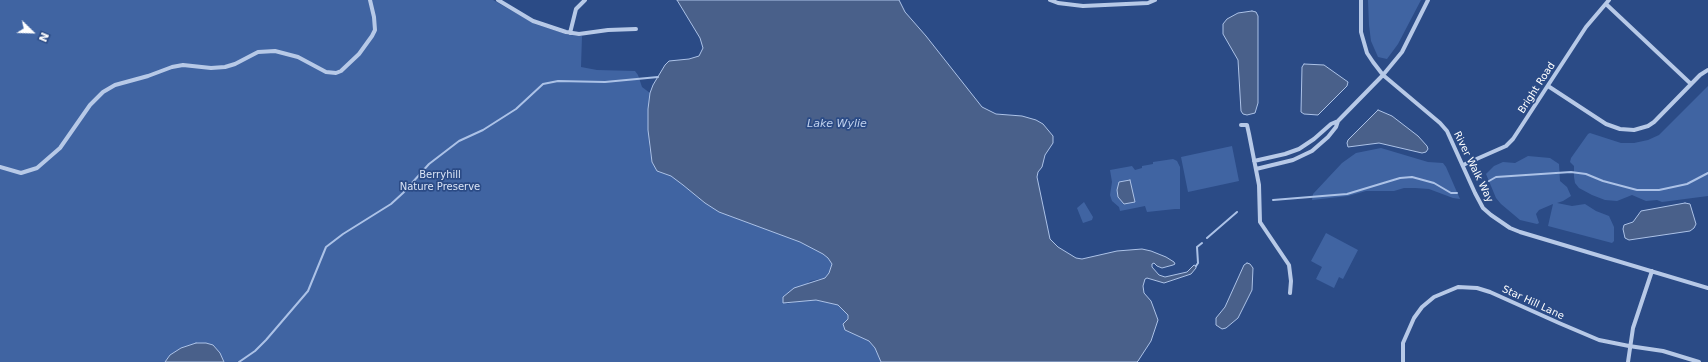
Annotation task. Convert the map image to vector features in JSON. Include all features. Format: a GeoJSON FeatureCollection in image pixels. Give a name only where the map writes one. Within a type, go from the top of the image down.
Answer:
{"type":"FeatureCollection","features":[{"type":"Feature","properties":{"kind":"street"},"geometry":{"type":"LineString","coordinates":[[0,167],[21,173],[37,168],[60,148],[90,104],[103,92],[115,85],[148,76],[172,67],[183,64],[211,68],[225,67],[235,64],[258,52],[275,51],[298,57],[331,74],[341,72],[359,54],[375,30],[370,0]]}},
{"type":"Feature","properties":{"kind":"street"},"geometry":{"type":"LineString","coordinates":[[498,0],[533,21],[570,33],[579,34],[608,30],[636,29]]}},
{"type":"Feature","properties":{"kind":"street"},"geometry":{"type":"LineString","coordinates":[[570,33],[576,9],[585,0]]}},
{"type":"Feature","properties":{"kind":"street"},"geometry":{"type":"LineString","coordinates":[[1050,0],[1058,3],[1083,6],[1148,3],[1155,0]]}},
{"type":"Feature","properties":{"kind":"street","name":"River Walk Way"},"geometry":{"type":"LineString","coordinates":[[1360,0],[1361,32],[1364,44],[1373,62],[1383,75],[1440,123],[1450,138],[1475,193],[1484,208],[1496,219],[1510,228],[1708,288]]}},
{"type":"Feature","properties":{"kind":"street"},"geometry":{"type":"LineString","coordinates":[[1254,161],[1285,154],[1299,149],[1314,139],[1331,124],[1338,121],[1383,75],[1402,52],[1428,0]]}},
{"type":"Feature","properties":{"kind":"street"},"geometry":{"type":"LineString","coordinates":[[1607,2],[1691,84]]}},
{"type":"Feature","properties":{"kind":"street","name":"Bright Road"},"geometry":{"type":"LineString","coordinates":[[1463,165],[1506,146],[1513,140],[1586,27],[1607,2]]}},
{"type":"Feature","properties":{"kind":"street"},"geometry":{"type":"LineString","coordinates":[[1548,86],[1606,124],[1620,129],[1634,130],[1654,122],[1700,75],[1708,70]]}},
{"type":"Feature","properties":{"kind":"street"},"geometry":{"type":"LineString","coordinates":[[1256,168],[1293,160],[1312,151],[1328,137],[1336,127],[1338,121]]}},
{"type":"Feature","properties":{"kind":"street"},"geometry":{"type":"LineString","coordinates":[[1241,125],[1246,124],[1247,126],[1256,168],[1260,193],[1260,222],[1289,265],[1291,281],[1290,293]]}},
{"type":"Feature","properties":{"kind":"street"},"geometry":{"type":"LineString","coordinates":[[1628,362],[1629,346],[1633,328],[1652,271]]}},
{"type":"Feature","properties":{"kind":"street","name":"Star Hill Lane"},"geometry":{"type":"LineString","coordinates":[[1404,362],[1403,343],[1414,318],[1422,307],[1434,297],[1458,287],[1477,288],[1490,292],[1559,324],[1599,340],[1663,351],[1699,362]]}},
{"type":"Feature","properties":{"kind":"green space","name":"Berryhill Nature Preserve"},"geometry":{"type":"Polygon","coordinates":[[[0,0],[493,0],[535,24],[569,35],[582,36],[581,67],[597,70],[635,71],[642,87],[650,93],[648,109],[649,146],[652,162],[657,171],[671,176],[719,212],[800,242],[828,258],[832,264],[829,273],[825,278],[810,281],[786,304],[803,300],[816,300],[838,305],[848,315],[845,330],[869,341],[875,348],[881,362],[0,362],[0,0]]]}},
{"type":"Feature","properties":{"kind":"green space"},"geometry":{"type":"Polygon","coordinates":[[[1368,0],[1421,0],[1398,44],[1387,59],[1378,57],[1371,41],[1368,0]]]}},
{"type":"Feature","properties":{"kind":"green space"},"geometry":{"type":"Polygon","coordinates":[[[1708,86],[1708,196],[1662,202],[1657,200],[1646,201],[1632,195],[1617,201],[1605,200],[1579,188],[1575,183],[1574,166],[1570,162],[1571,158],[1588,134],[1590,133],[1621,143],[1634,143],[1648,140],[1659,135],[1708,86]]]}},
{"type":"Feature","properties":{"kind":"green space"},"geometry":{"type":"Polygon","coordinates":[[[1232,146],[1239,181],[1188,192],[1181,157],[1232,146]]]}},
{"type":"Feature","properties":{"kind":"green space"},"geometry":{"type":"Polygon","coordinates":[[[1381,148],[1428,162],[1443,163],[1460,199],[1429,189],[1404,188],[1394,191],[1366,191],[1348,196],[1312,200],[1313,194],[1342,163],[1356,153],[1381,148]]]}},
{"type":"Feature","properties":{"kind":"green space"},"geometry":{"type":"Polygon","coordinates":[[[1528,156],[1550,158],[1559,164],[1560,181],[1567,187],[1571,196],[1557,203],[1572,206],[1585,204],[1596,211],[1609,216],[1614,227],[1614,241],[1612,243],[1548,226],[1553,204],[1539,210],[1536,214],[1539,223],[1537,224],[1520,220],[1501,204],[1496,198],[1486,174],[1494,166],[1503,162],[1515,163],[1528,156]]]}},
{"type":"Feature","properties":{"kind":"green space"},"geometry":{"type":"Polygon","coordinates":[[[1173,159],[1177,161],[1180,167],[1180,209],[1147,212],[1145,206],[1120,211],[1119,207],[1112,201],[1110,195],[1112,182],[1110,170],[1132,166],[1135,170],[1142,168],[1142,166],[1153,164],[1153,162],[1173,159]]]}},
{"type":"Feature","properties":{"kind":"green space"},"geometry":{"type":"Polygon","coordinates":[[[1084,202],[1093,217],[1092,220],[1083,223],[1077,208],[1084,202]]]}},
{"type":"Feature","properties":{"kind":"green space"},"geometry":{"type":"Polygon","coordinates":[[[1326,233],[1358,250],[1343,279],[1339,277],[1334,288],[1316,279],[1322,267],[1311,261],[1326,233]]]}},
{"type":"Feature","properties":{"kind":"water","name":"Lake Wylie"},"geometry":{"type":"Polygon","coordinates":[[[677,0],[899,0],[905,12],[926,36],[982,107],[996,114],[1022,116],[1036,120],[1043,124],[1053,136],[1053,143],[1045,155],[1042,167],[1038,172],[1037,177],[1050,239],[1058,247],[1076,258],[1082,259],[1117,251],[1142,249],[1151,251],[1174,262],[1175,264],[1173,265],[1162,268],[1154,263],[1152,264],[1152,267],[1159,275],[1165,277],[1187,272],[1194,265],[1196,266],[1191,274],[1164,283],[1147,278],[1145,279],[1143,286],[1144,293],[1151,301],[1158,320],[1151,341],[1138,361],[881,362],[875,348],[869,341],[845,330],[843,324],[848,319],[848,315],[838,305],[816,300],[783,303],[783,297],[794,288],[825,278],[829,273],[832,264],[828,258],[800,242],[719,212],[671,176],[657,171],[652,162],[648,130],[648,109],[650,93],[653,85],[669,61],[689,59],[699,56],[703,48],[700,38],[677,0]]]}},
{"type":"Feature","properties":{"kind":"water"},"geometry":{"type":"Polygon","coordinates":[[[1252,11],[1256,12],[1258,16],[1258,103],[1255,113],[1247,115],[1243,114],[1241,111],[1238,60],[1223,34],[1223,24],[1227,19],[1238,13],[1252,11]]]}},
{"type":"Feature","properties":{"kind":"water"},"geometry":{"type":"Polygon","coordinates":[[[1304,64],[1324,65],[1348,82],[1347,86],[1318,115],[1304,114],[1301,112],[1302,67],[1304,64]]]}},
{"type":"Feature","properties":{"kind":"water"},"geometry":{"type":"Polygon","coordinates":[[[1378,110],[1392,116],[1418,136],[1427,146],[1428,149],[1426,152],[1422,153],[1379,143],[1348,147],[1348,140],[1378,110]]]}},
{"type":"Feature","properties":{"kind":"water"},"geometry":{"type":"Polygon","coordinates":[[[1130,180],[1135,202],[1124,204],[1118,197],[1117,190],[1119,182],[1130,180]]]}},
{"type":"Feature","properties":{"kind":"water"},"geometry":{"type":"Polygon","coordinates":[[[1685,203],[1690,204],[1696,224],[1690,231],[1629,240],[1625,238],[1623,229],[1624,225],[1633,222],[1641,211],[1685,203]]]}},
{"type":"Feature","properties":{"kind":"water"},"geometry":{"type":"Polygon","coordinates":[[[1247,263],[1253,268],[1252,290],[1238,318],[1226,328],[1222,329],[1216,325],[1216,318],[1225,307],[1244,265],[1247,263]]]}},
{"type":"Feature","properties":{"kind":"water"},"geometry":{"type":"Polygon","coordinates":[[[196,343],[213,345],[220,353],[224,362],[165,362],[170,355],[181,348],[196,343]]]}},
{"type":"Feature","properties":{"kind":"waterway"},"geometry":{"type":"LineString","coordinates":[[239,362],[255,351],[266,340],[308,291],[326,247],[343,234],[391,204],[429,164],[459,141],[483,130],[516,109],[543,84],[558,81],[605,82],[658,77]]}},
{"type":"Feature","properties":{"kind":"waterway"},"geometry":{"type":"LineString","coordinates":[[1489,181],[1496,177],[1571,172],[1586,174],[1603,181],[1637,190],[1659,190],[1687,184],[1708,173]]}},
{"type":"Feature","properties":{"kind":"waterway"},"geometry":{"type":"LineString","coordinates":[[1273,200],[1347,194],[1400,178],[1412,177],[1434,183],[1451,193],[1457,193]]}},
{"type":"Feature","properties":{"kind":"waterway"},"geometry":{"type":"LineString","coordinates":[[1207,238],[1237,212]]}},
{"type":"Feature","properties":{"kind":"waterway"},"geometry":{"type":"LineString","coordinates":[[1196,266],[1198,263],[1197,247],[1202,243]]}}]}
